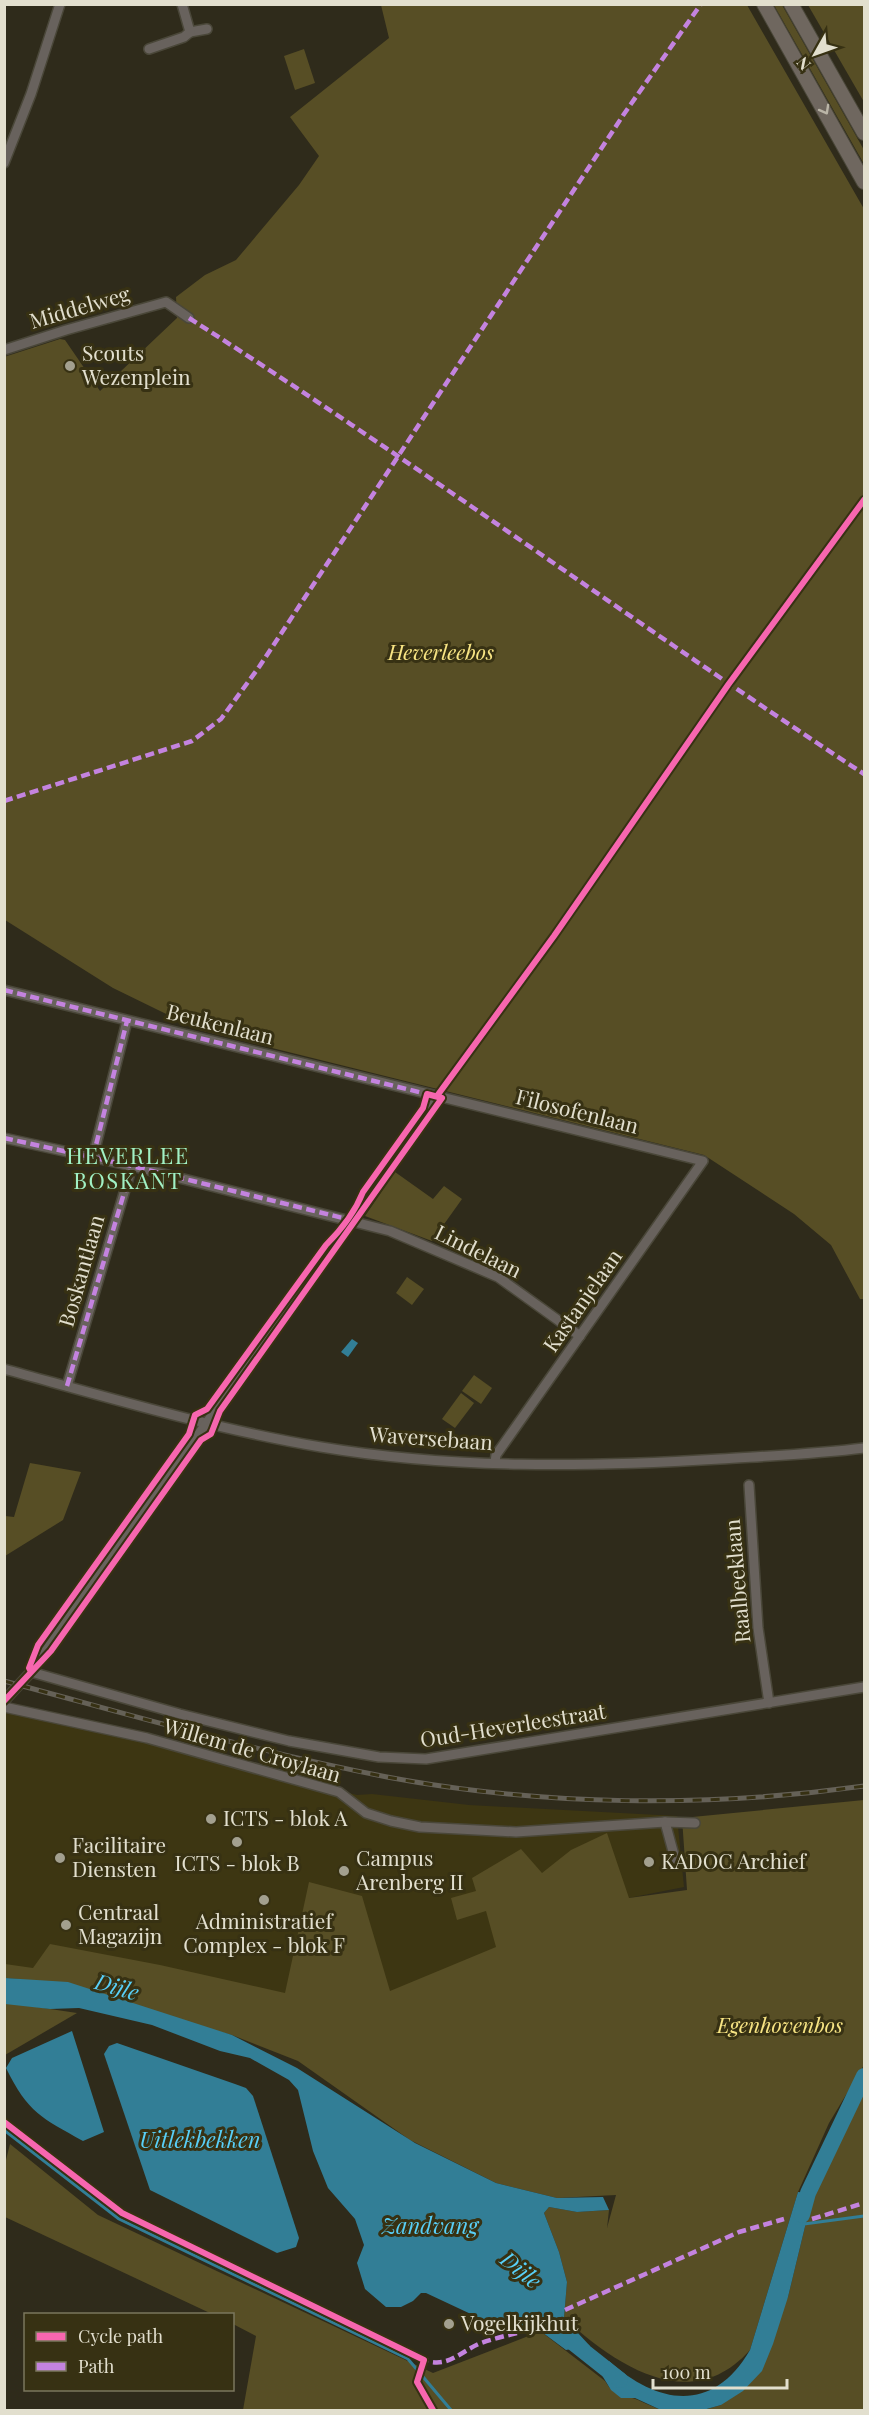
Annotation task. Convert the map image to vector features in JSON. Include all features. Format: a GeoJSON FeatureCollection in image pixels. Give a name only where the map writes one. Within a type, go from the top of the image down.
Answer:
{"type":"FeatureCollection","features":[{"type":"Feature","properties":{"kind":"highway"},"geometry":{"type":"LineString","coordinates":[[764,4],[864,182]]}},
{"type":"Feature","properties":{"kind":"highway"},"geometry":{"type":"LineString","coordinates":[[791,4],[864,133]]}},
{"type":"Feature","properties":{"kind":"street"},"geometry":{"type":"LineString","coordinates":[[4,163],[31,94],[60,4]]}},
{"type":"Feature","properties":{"kind":"street"},"geometry":{"type":"LineString","coordinates":[[182,4],[190,32]]}},
{"type":"Feature","properties":{"kind":"street"},"geometry":{"type":"LineString","coordinates":[[148,49],[184,37],[190,32],[207,29]]}},
{"type":"Feature","properties":{"kind":"street","name":"Middelweg"},"geometry":{"type":"LineString","coordinates":[[4,350],[166,302],[189,318]]}},
{"type":"Feature","properties":{"kind":"street","name":"Beukenlaan"},"geometry":{"type":"LineString","coordinates":[[4,990],[436,1096]]}},
{"type":"Feature","properties":{"kind":"street"},"geometry":{"type":"LineString","coordinates":[[93,1157],[128,1021]]}},
{"type":"Feature","properties":{"kind":"street"},"geometry":{"type":"LineString","coordinates":[[4,1701],[31,1672],[436,1096]]}},
{"type":"Feature","properties":{"kind":"street","name":"Filosofenlaan"},"geometry":{"type":"LineString","coordinates":[[436,1096],[703,1161]]}},
{"type":"Feature","properties":{"kind":"street","name":"Lindelaan"},"geometry":{"type":"LineString","coordinates":[[4,1138],[132,1166],[351,1220],[390,1232],[498,1277],[580,1336]]}},
{"type":"Feature","properties":{"kind":"street","name":"Kastanjelaan"},"geometry":{"type":"LineString","coordinates":[[495,1462],[495,1456],[703,1161]]}},
{"type":"Feature","properties":{"kind":"street","name":"Boskantlaan"},"geometry":{"type":"LineString","coordinates":[[67,1386],[132,1166]]}},
{"type":"Feature","properties":{"kind":"street","name":"Waversebaan"},"geometry":{"type":"LineString","coordinates":[[4,1369],[205,1425],[322,1447],[404,1457],[495,1462],[659,1463],[827,1453],[864,1448]]}},
{"type":"Feature","properties":{"kind":"street","name":"Raalbeeklaan"},"geometry":{"type":"LineString","coordinates":[[749,1485],[756,1608],[769,1703]]}},
{"type":"Feature","properties":{"kind":"street","name":"Oud-Heverleestraat"},"geometry":{"type":"LineString","coordinates":[[31,1672],[180,1714],[285,1740],[400,1759],[426,1760],[502,1745],[864,1687]]}},
{"type":"Feature","properties":{"kind":"street","name":"Willem de Croylaan"},"geometry":{"type":"LineString","coordinates":[[4,1707],[147,1738],[339,1792],[366,1813],[420,1827],[516,1832],[664,1822],[695,1823]]}},
{"type":"Feature","properties":{"kind":"street"},"geometry":{"type":"LineString","coordinates":[[664,1822],[677,1866]]}},
{"type":"Feature","properties":{"kind":"shaded area","name":"Campus Arenberg II"},"geometry":{"type":"Polygon","coordinates":[[[14,1709],[357,1795],[372,1794],[469,1805],[677,1816],[684,1887],[553,1913],[519,1953],[379,2013],[5,1978],[4,1713],[14,1709]]]}},
{"type":"Feature","properties":{"kind":"green space","name":"Heverleebos"},"geometry":{"type":"Polygon","coordinates":[[[381,5],[747,5],[864,209],[864,1299],[860,1299],[831,1245],[794,1214],[704,1155],[199,1030],[113,988],[5,920],[4,357],[60,339],[65,340],[100,391],[177,318],[176,297],[205,275],[236,260],[299,185],[319,156],[290,117],[389,38],[381,5]]]}},
{"type":"Feature","properties":{"kind":"green space"},"geometry":{"type":"Polygon","coordinates":[[[774,5],[782,5],[864,150],[864,164],[774,5]]]}},
{"type":"Feature","properties":{"kind":"green space"},"geometry":{"type":"Polygon","coordinates":[[[808,5],[864,5],[864,102],[808,5]]]}},
{"type":"Feature","properties":{"kind":"green space"},"geometry":{"type":"Polygon","coordinates":[[[304,49],[315,83],[295,90],[284,56],[304,49]]]}},
{"type":"Feature","properties":{"kind":"green space"},"geometry":{"type":"Polygon","coordinates":[[[395,1172],[433,1199],[444,1186],[462,1199],[432,1241],[365,1216],[395,1172]]]}},
{"type":"Feature","properties":{"kind":"green space"},"geometry":{"type":"Polygon","coordinates":[[[407,1277],[424,1289],[412,1305],[396,1293],[407,1277]]]}},
{"type":"Feature","properties":{"kind":"green space"},"geometry":{"type":"Polygon","coordinates":[[[474,1375],[492,1388],[481,1404],[462,1391],[474,1375]]]}},
{"type":"Feature","properties":{"kind":"green space"},"geometry":{"type":"Polygon","coordinates":[[[461,1393],[474,1403],[455,1428],[442,1419],[461,1393]]]}},
{"type":"Feature","properties":{"kind":"green space"},"geometry":{"type":"Polygon","coordinates":[[[30,1463],[81,1472],[63,1520],[5,1556],[5,1516],[14,1517],[30,1463]]]}},
{"type":"Feature","properties":{"kind":"green space","name":"Egenhovenbos"},"geometry":{"type":"Polygon","coordinates":[[[864,1800],[864,2065],[829,2123],[798,2192],[750,2350],[728,2369],[704,2379],[680,2382],[656,2377],[632,2367],[608,2353],[564,2318],[567,2282],[559,2252],[544,2213],[549,2207],[577,2212],[609,2210],[607,2228],[616,2195],[557,2198],[496,2183],[410,2140],[298,2061],[232,2035],[20,1979],[5,1978],[5,1964],[33,1968],[50,1944],[160,1965],[285,1993],[309,1882],[362,1896],[390,1991],[496,1947],[486,1911],[457,1920],[451,1898],[476,1891],[472,1878],[521,1849],[542,1873],[571,1850],[607,1833],[629,1898],[687,1890],[682,1818],[864,1800]]]}},
{"type":"Feature","properties":{"kind":"green space"},"geometry":{"type":"Polygon","coordinates":[[[5,2004],[77,2013],[5,2055],[5,2004]]]}},
{"type":"Feature","properties":{"kind":"green space"},"geometry":{"type":"Polygon","coordinates":[[[864,2092],[864,2410],[703,2410],[721,2405],[788,2297],[810,2206],[843,2128],[864,2092]]]}},
{"type":"Feature","properties":{"kind":"green space"},"geometry":{"type":"Polygon","coordinates":[[[10,2144],[98,2215],[433,2373],[531,2335],[535,2327],[605,2381],[612,2391],[661,2410],[243,2410],[256,2336],[234,2325],[234,2313],[210,2313],[5,2217],[5,2164],[10,2144]]]}},
{"type":"Feature","properties":{"kind":"water"},"geometry":{"type":"Polygon","coordinates":[[[352,1339],[358,1343],[348,1357],[341,1352],[352,1339]]]}},
{"type":"Feature","properties":{"kind":"water","name":"Zandvang"},"geometry":{"type":"Polygon","coordinates":[[[5,1978],[68,1982],[232,2035],[297,2068],[415,2143],[496,2183],[557,2198],[603,2197],[609,2210],[577,2212],[549,2207],[544,2213],[559,2252],[567,2282],[564,2318],[590,2346],[581,2358],[571,2349],[566,2350],[535,2327],[490,2323],[426,2293],[421,2293],[413,2301],[401,2307],[386,2307],[365,2289],[357,2263],[364,2245],[355,2219],[328,2188],[313,2151],[298,2090],[289,2080],[250,2058],[220,2051],[152,2025],[79,2008],[50,2009],[5,2004],[5,1978]]]}},
{"type":"Feature","properties":{"kind":"water"},"geometry":{"type":"Polygon","coordinates":[[[72,2031],[104,2132],[83,2141],[37,2113],[22,2095],[6,2068],[12,2058],[72,2031]]]}},
{"type":"Feature","properties":{"kind":"water","name":"Uitlekbekken"},"geometry":{"type":"Polygon","coordinates":[[[117,2043],[246,2088],[253,2096],[299,2238],[296,2247],[277,2253],[150,2190],[104,2054],[109,2046],[117,2043]]]}},
{"type":"Feature","properties":{"kind":"water"},"geometry":{"type":"Polygon","coordinates":[[[798,2192],[808,2193],[810,2206],[788,2297],[762,2371],[743,2391],[721,2405],[703,2410],[661,2410],[635,2398],[621,2398],[611,2390],[600,2372],[609,2361],[646,2387],[665,2394],[684,2396],[702,2393],[719,2385],[735,2371],[750,2350],[798,2192]]]}},
{"type":"Feature","properties":{"kind":"waterway","name":"Dijle"},"geometry":{"type":"LineString","coordinates":[[802,2215],[808,2193],[864,2076]]}},
{"type":"Feature","properties":{"kind":"waterway"},"geometry":{"type":"LineString","coordinates":[[4,2130],[119,2219],[408,2359],[451,2410]]}},
{"type":"Feature","properties":{"kind":"waterway"},"geometry":{"type":"LineString","coordinates":[[804,2224],[864,2216]]}},
{"type":"Feature","properties":{"kind":"waterway","name":"Dijle"},"geometry":{"type":"LineString","coordinates":[[567,2338],[620,2380]]}},
{"type":"Feature","properties":{"kind":"railway"},"geometry":{"type":"LineString","coordinates":[[4,1681],[290,1756],[446,1787],[505,1794],[625,1801],[745,1798],[864,1786]]}},
{"type":"Feature","properties":{"kind":"marked path"},"geometry":{"type":"LineString","coordinates":[[4,801],[192,741],[221,719],[259,667],[624,114],[701,4]]}},
{"type":"Feature","properties":{"kind":"marked path"},"geometry":{"type":"LineString","coordinates":[[189,318],[359,430],[864,774]]}},
{"type":"Feature","properties":{"kind":"marked path"},"geometry":{"type":"LineString","coordinates":[[4,990],[427,1094]]}},
{"type":"Feature","properties":{"kind":"marked path"},"geometry":{"type":"LineString","coordinates":[[93,1157],[127,1021]]}},
{"type":"Feature","properties":{"kind":"marked path"},"geometry":{"type":"LineString","coordinates":[[4,1138],[132,1166],[351,1220]]}},
{"type":"Feature","properties":{"kind":"marked path"},"geometry":{"type":"LineString","coordinates":[[67,1386],[132,1166]]}},
{"type":"Feature","properties":{"kind":"marked path"},"geometry":{"type":"LineString","coordinates":[[812,2219],[864,2203]]}},
{"type":"Feature","properties":{"kind":"marked path"},"geometry":{"type":"LineString","coordinates":[[565,2310],[739,2232],[784,2219]]}},
{"type":"Feature","properties":{"kind":"marked path"},"geometry":{"type":"LineString","coordinates":[[420,2358],[437,2362],[445,2361],[481,2343],[532,2329]]}},
{"type":"Feature","properties":{"kind":"cycle path"},"geometry":{"type":"LineString","coordinates":[[437,1096],[554,936],[728,685],[864,500]]}},
{"type":"Feature","properties":{"kind":"cycle path"},"geometry":{"type":"LineString","coordinates":[[4,1701],[51,1651],[201,1440],[211,1434],[220,1411],[442,1098],[427,1094],[423,1108],[363,1192],[347,1220],[326,1245],[207,1409],[195,1415],[189,1434],[38,1645],[29,1668],[31,1672]]}},
{"type":"Feature","properties":{"kind":"cycle path"},"geometry":{"type":"LineString","coordinates":[[4,2122],[122,2213],[424,2360],[417,2382],[433,2410]]}},
{"type":"Feature","properties":{"kind":"place","name":"Scouts Wezenplein"},"geometry":{"type":"Point","coordinates":[70,366]}},
{"type":"Feature","properties":{"kind":"place","name":"ICTS - blok A"},"geometry":{"type":"Point","coordinates":[211,1819]}},
{"type":"Feature","properties":{"kind":"place","name":"ICTS - blok B"},"geometry":{"type":"Point","coordinates":[237,1842]}},
{"type":"Feature","properties":{"kind":"place","name":"Facilitaire Diensten"},"geometry":{"type":"Point","coordinates":[60,1858]}},
{"type":"Feature","properties":{"kind":"place","name":"KADOC Archief"},"geometry":{"type":"Point","coordinates":[649,1862]}},
{"type":"Feature","properties":{"kind":"place","name":"Campus Arenberg II"},"geometry":{"type":"Point","coordinates":[344,1871]}},
{"type":"Feature","properties":{"kind":"place","name":"Administratief Complex - blok F"},"geometry":{"type":"Point","coordinates":[264,1900]}},
{"type":"Feature","properties":{"kind":"place","name":"Centraal Magazijn"},"geometry":{"type":"Point","coordinates":[66,1925]}},
{"type":"Feature","properties":{"kind":"place","name":"Vogelkijkhut"},"geometry":{"type":"Point","coordinates":[449,2324]}},
{"type":"Feature","properties":{"kind":"district","name":"HEVERLEE BOSKANT"},"geometry":{"type":"Point","coordinates":[128,1168]}}]}
